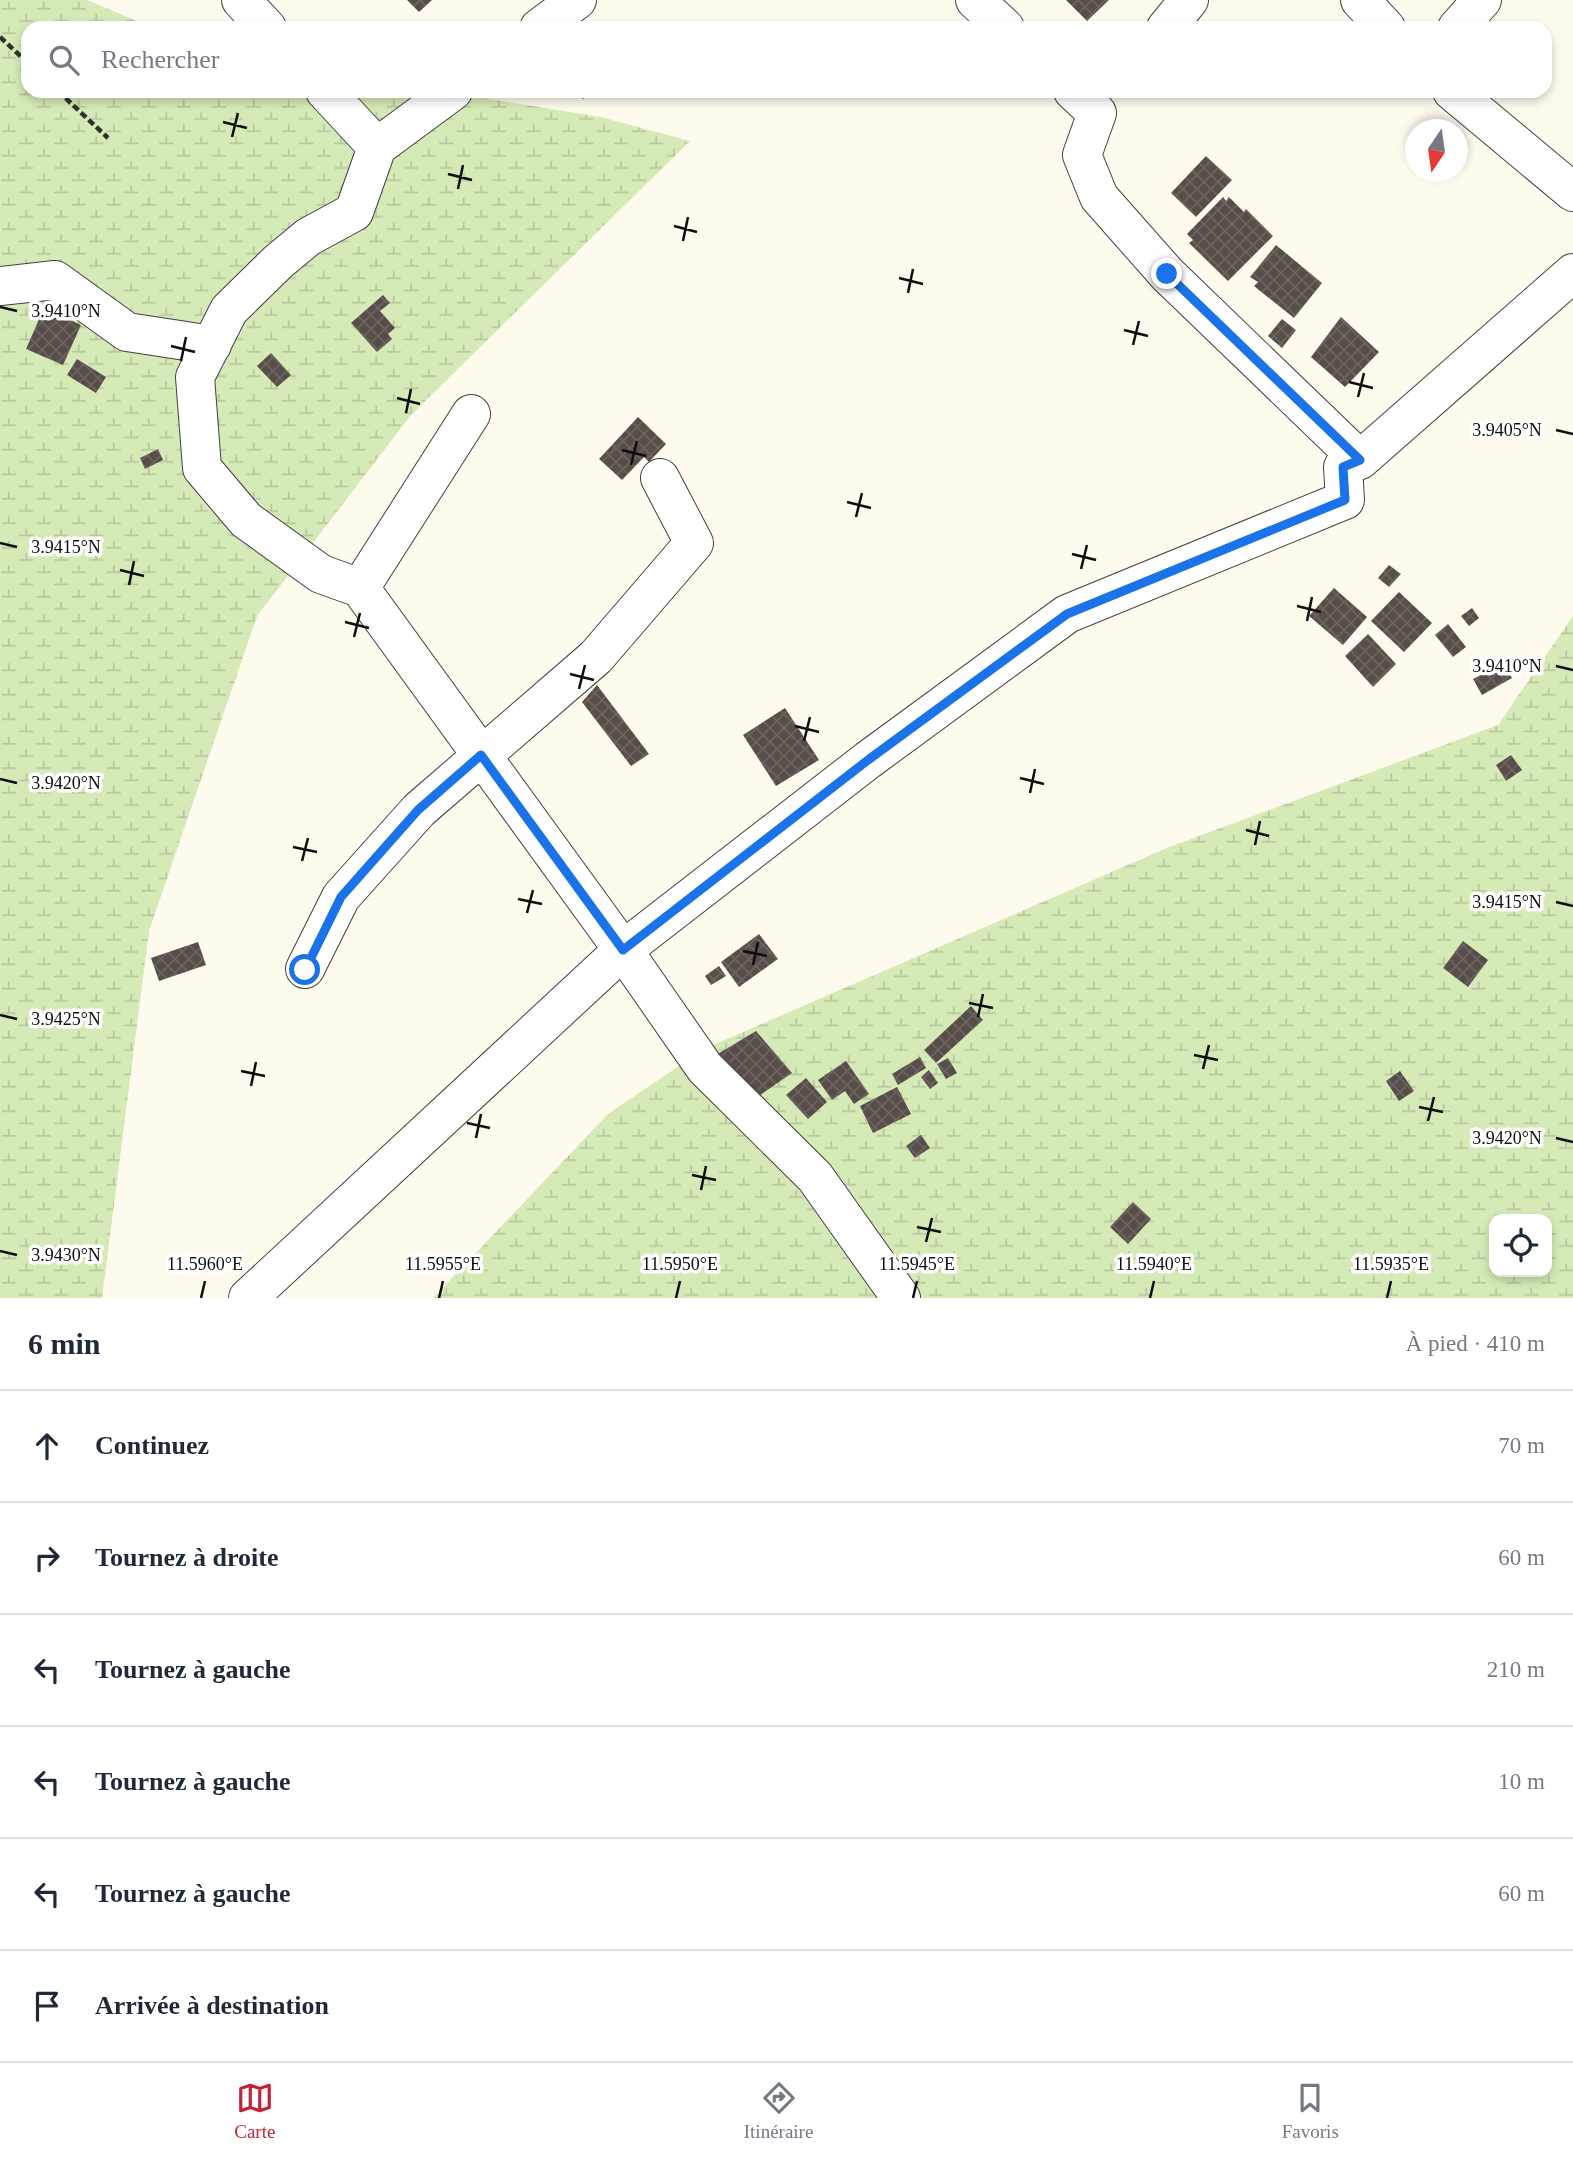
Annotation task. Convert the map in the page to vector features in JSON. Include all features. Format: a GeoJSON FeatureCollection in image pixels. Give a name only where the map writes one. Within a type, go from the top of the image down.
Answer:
{"type":"FeatureCollection","features":[{"type":"Feature","properties":{"kind":"street"},"geometry":{"type":"LineString","coordinates":[[242,0],[261,21]]}},
{"type":"Feature","properties":{"kind":"street"},"geometry":{"type":"LineString","coordinates":[[548,21],[576,0]]}},
{"type":"Feature","properties":{"kind":"street"},"geometry":{"type":"LineString","coordinates":[[975,0],[998,21]]}},
{"type":"Feature","properties":{"kind":"street"},"geometry":{"type":"LineString","coordinates":[[1172,21],[1189,0]]}},
{"type":"Feature","properties":{"kind":"street"},"geometry":{"type":"LineString","coordinates":[[1360,0],[1380,21]]}},
{"type":"Feature","properties":{"kind":"street"},"geometry":{"type":"LineString","coordinates":[[1463,21],[1482,0]]}},
{"type":"Feature","properties":{"kind":"street"},"geometry":{"type":"LineString","coordinates":[[332,98],[377,147]]}},
{"type":"Feature","properties":{"kind":"street"},"geometry":{"type":"LineString","coordinates":[[444,98],[377,147],[354,212],[309,237],[278,262],[229,310],[195,377],[202,468],[246,520],[321,575],[360,588],[623,950],[705,1068],[815,1177],[901,1298]]}},
{"type":"Feature","properties":{"kind":"street"},"geometry":{"type":"LineString","coordinates":[[1095,98],[1082,155],[1099,197],[1167,274],[1360,460]]}},
{"type":"Feature","properties":{"kind":"street"},"geometry":{"type":"LineString","coordinates":[[1460,98],[1573,192]]}},
{"type":"Feature","properties":{"kind":"street"},"geometry":{"type":"LineString","coordinates":[[248,1298],[623,950],[868,760],[1067,614],[1345,500],[1343,467],[1360,460],[1573,274]]}},
{"type":"Feature","properties":{"kind":"street"},"geometry":{"type":"LineString","coordinates":[[0,286],[55,280],[127,332],[212,345]]}},
{"type":"Feature","properties":{"kind":"street"},"geometry":{"type":"LineString","coordinates":[[360,588],[471,414]]}},
{"type":"Feature","properties":{"kind":"street"},"geometry":{"type":"LineString","coordinates":[[305,970],[341,897],[418,810],[596,657],[694,543],[660,478]]}},
{"type":"Feature","properties":{"kind":"path"},"geometry":{"type":"LineString","coordinates":[[0,37],[21,56]]}},
{"type":"Feature","properties":{"kind":"path"},"geometry":{"type":"LineString","coordinates":[[65,98],[108,138]]}},
{"type":"Feature","properties":{"kind":"green space"},"geometry":{"type":"Polygon","coordinates":[[[0,0],[87,0],[136,21],[21,21],[21,98],[483,98],[601,117],[690,141],[411,415],[257,616],[149,931],[102,1298],[0,1298],[0,0]]]}},
{"type":"Feature","properties":{"kind":"green space"},"geometry":{"type":"Polygon","coordinates":[[[1573,616],[1573,1298],[433,1298],[608,1114],[704,1049],[1167,848],[1498,725],[1573,616]]]}},
{"type":"Feature","properties":{"kind":"building"},"geometry":{"type":"Polygon","coordinates":[[[407,0],[432,0],[419,12],[407,0]]]}},
{"type":"Feature","properties":{"kind":"building"},"geometry":{"type":"Polygon","coordinates":[[[1066,0],[1109,0],[1087,21],[1066,0]]]}},
{"type":"Feature","properties":{"kind":"building"},"geometry":{"type":"Polygon","coordinates":[[[1206,156],[1232,180],[1196,217],[1171,193],[1206,156]]]}},
{"type":"Feature","properties":{"kind":"building"},"geometry":{"type":"Polygon","coordinates":[[[1223,197],[1226,201],[1229,197],[1244,212],[1246,209],[1273,236],[1228,281],[1189,243],[1193,240],[1187,234],[1223,197]]]}},
{"type":"Feature","properties":{"kind":"building"},"geometry":{"type":"Polygon","coordinates":[[[1276,245],[1322,283],[1294,318],[1254,286],[1258,282],[1250,277],[1276,245]]]}},
{"type":"Feature","properties":{"kind":"building"},"geometry":{"type":"Polygon","coordinates":[[[383,295],[390,303],[380,311],[395,328],[388,334],[392,339],[377,352],[351,323],[383,295]]]}},
{"type":"Feature","properties":{"kind":"building"},"geometry":{"type":"Polygon","coordinates":[[[44,308],[81,325],[63,365],[26,349],[44,308]]]}},
{"type":"Feature","properties":{"kind":"building"},"geometry":{"type":"Polygon","coordinates":[[[1341,317],[1379,352],[1345,387],[1311,357],[1341,317]]]}},
{"type":"Feature","properties":{"kind":"building"},"geometry":{"type":"Polygon","coordinates":[[[1282,319],[1296,330],[1282,348],[1268,336],[1282,319]]]}},
{"type":"Feature","properties":{"kind":"building"},"geometry":{"type":"Polygon","coordinates":[[[271,353],[291,375],[277,387],[257,366],[271,353]]]}},
{"type":"Feature","properties":{"kind":"building"},"geometry":{"type":"Polygon","coordinates":[[[77,359],[106,377],[96,393],[67,375],[77,359]]]}},
{"type":"Feature","properties":{"kind":"building"},"geometry":{"type":"Polygon","coordinates":[[[638,417],[666,444],[649,462],[644,457],[622,480],[599,459],[638,417]]]}},
{"type":"Feature","properties":{"kind":"building"},"geometry":{"type":"Polygon","coordinates":[[[158,449],[163,460],[145,469],[140,458],[158,449]]]}},
{"type":"Feature","properties":{"kind":"building"},"geometry":{"type":"Polygon","coordinates":[[[1389,565],[1401,574],[1389,587],[1378,578],[1389,565]]]}},
{"type":"Feature","properties":{"kind":"building"},"geometry":{"type":"Polygon","coordinates":[[[1334,588],[1367,617],[1343,645],[1309,616],[1334,588]]]}},
{"type":"Feature","properties":{"kind":"building"},"geometry":{"type":"Polygon","coordinates":[[[1399,592],[1432,623],[1404,652],[1371,621],[1399,592]]]}},
{"type":"Feature","properties":{"kind":"building"},"geometry":{"type":"Polygon","coordinates":[[[1472,608],[1479,618],[1469,626],[1461,616],[1472,608]]]}},
{"type":"Feature","properties":{"kind":"building"},"geometry":{"type":"Polygon","coordinates":[[[1448,624],[1466,647],[1453,657],[1435,635],[1448,624]]]}},
{"type":"Feature","properties":{"kind":"building"},"geometry":{"type":"Polygon","coordinates":[[[1368,634],[1396,664],[1373,687],[1345,656],[1368,634]]]}},
{"type":"Feature","properties":{"kind":"building"},"geometry":{"type":"Polygon","coordinates":[[[1504,663],[1512,678],[1482,695],[1473,679],[1504,663]]]}},
{"type":"Feature","properties":{"kind":"building"},"geometry":{"type":"Polygon","coordinates":[[[597,685],[649,754],[631,766],[582,702],[597,685]]]}},
{"type":"Feature","properties":{"kind":"building"},"geometry":{"type":"Polygon","coordinates":[[[785,708],[819,760],[776,786],[743,735],[785,708]]]}},
{"type":"Feature","properties":{"kind":"building"},"geometry":{"type":"Polygon","coordinates":[[[1511,755],[1522,770],[1506,781],[1496,765],[1511,755]]]}},
{"type":"Feature","properties":{"kind":"building"},"geometry":{"type":"Polygon","coordinates":[[[759,934],[778,959],[739,987],[721,962],[759,934]]]}},
{"type":"Feature","properties":{"kind":"building"},"geometry":{"type":"Polygon","coordinates":[[[1463,941],[1488,960],[1468,987],[1443,968],[1463,941]]]}},
{"type":"Feature","properties":{"kind":"building"},"geometry":{"type":"Polygon","coordinates":[[[198,942],[206,965],[159,981],[151,958],[198,942]]]}},
{"type":"Feature","properties":{"kind":"building"},"geometry":{"type":"Polygon","coordinates":[[[719,966],[726,976],[711,985],[705,976],[719,966]]]}},
{"type":"Feature","properties":{"kind":"building"},"geometry":{"type":"Polygon","coordinates":[[[971,1006],[983,1020],[936,1063],[924,1050],[971,1006]]]}},
{"type":"Feature","properties":{"kind":"building"},"geometry":{"type":"Polygon","coordinates":[[[756,1031],[792,1073],[750,1102],[716,1055],[756,1031]]]}},
{"type":"Feature","properties":{"kind":"building"},"geometry":{"type":"Polygon","coordinates":[[[920,1057],[926,1068],[898,1085],[892,1074],[920,1057]]]}},
{"type":"Feature","properties":{"kind":"building"},"geometry":{"type":"Polygon","coordinates":[[[948,1058],[957,1073],[946,1079],[937,1064],[948,1058]]]}},
{"type":"Feature","properties":{"kind":"building"},"geometry":{"type":"Polygon","coordinates":[[[846,1061],[869,1094],[854,1104],[845,1091],[832,1100],[818,1080],[846,1061]]]}},
{"type":"Feature","properties":{"kind":"building"},"geometry":{"type":"Polygon","coordinates":[[[929,1070],[938,1083],[930,1089],[921,1077],[929,1070]]]}},
{"type":"Feature","properties":{"kind":"building"},"geometry":{"type":"Polygon","coordinates":[[[1400,1071],[1414,1091],[1399,1101],[1386,1081],[1400,1071]]]}},
{"type":"Feature","properties":{"kind":"building"},"geometry":{"type":"Polygon","coordinates":[[[806,1078],[827,1102],[808,1119],[786,1095],[806,1078]]]}},
{"type":"Feature","properties":{"kind":"building"},"geometry":{"type":"Polygon","coordinates":[[[897,1087],[911,1114],[873,1133],[860,1106],[897,1087]]]}},
{"type":"Feature","properties":{"kind":"building"},"geometry":{"type":"Polygon","coordinates":[[[921,1135],[930,1148],[915,1158],[906,1146],[921,1135]]]}},
{"type":"Feature","properties":{"kind":"building"},"geometry":{"type":"Polygon","coordinates":[[[1133,1202],[1151,1219],[1128,1244],[1110,1227],[1133,1202]]]}},
{"type":"Feature","properties":{"kind":"route"},"geometry":{"type":"LineString","coordinates":[[305,970],[341,897],[418,810],[481,755],[623,950],[868,760],[1067,614],[1345,500],[1343,467],[1360,460],[1167,274]]}}]}
